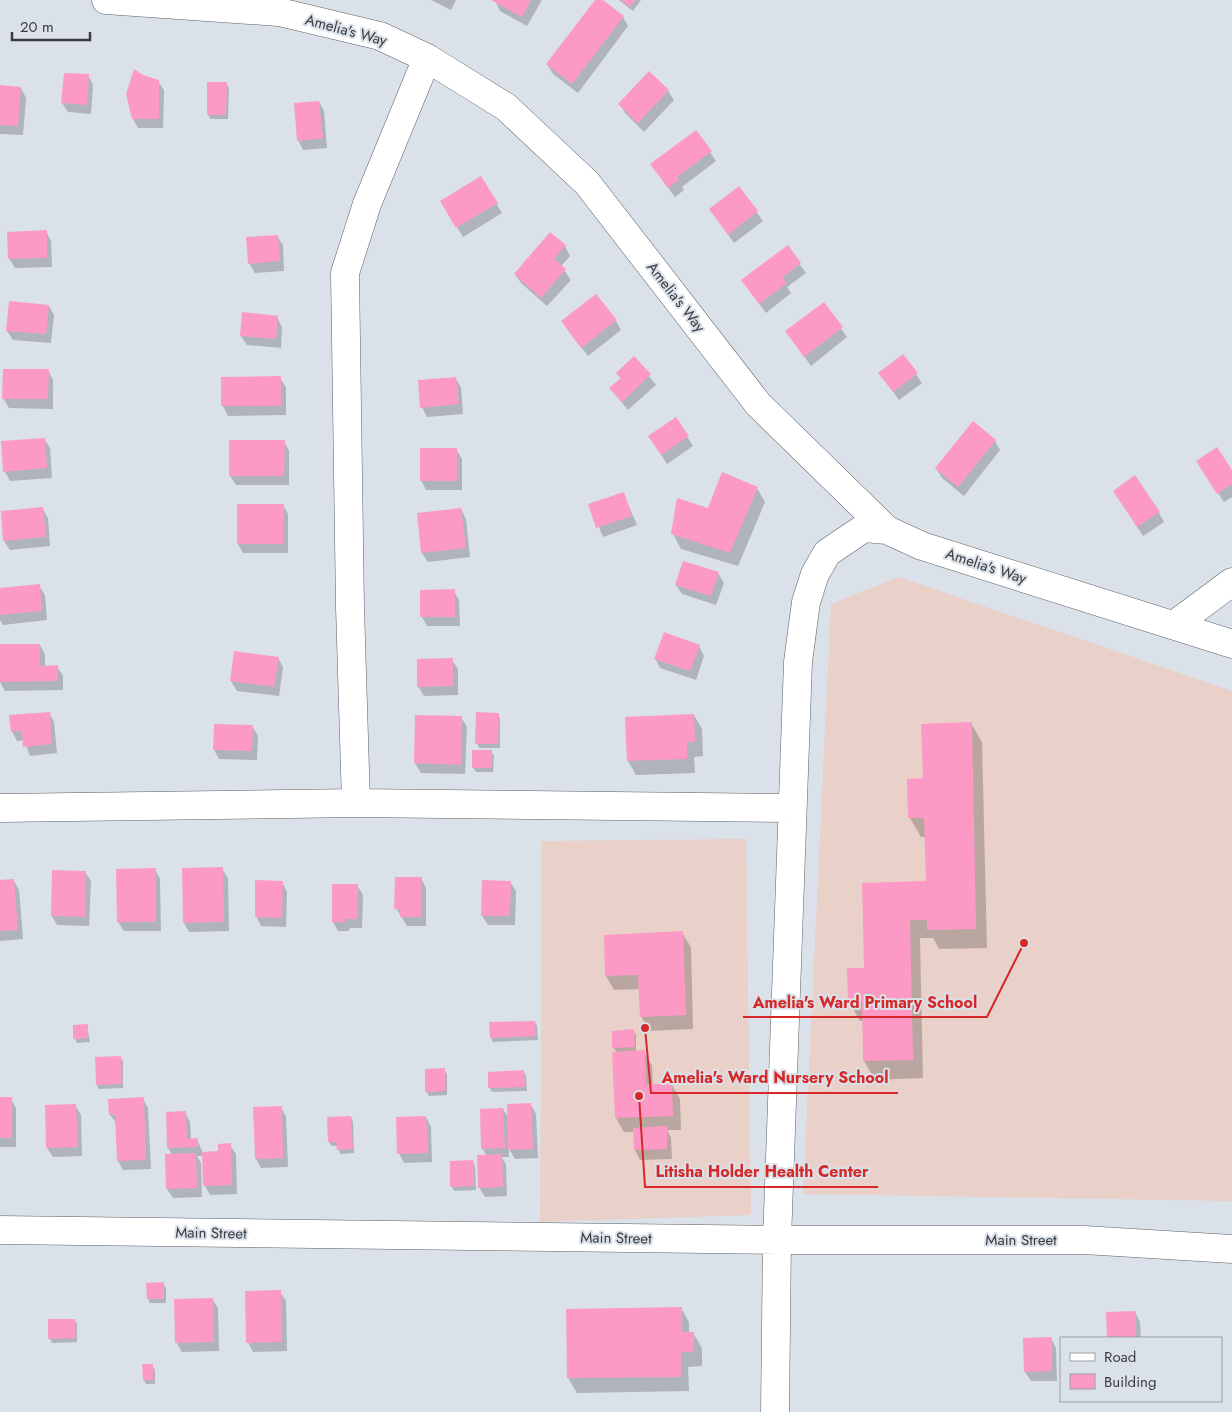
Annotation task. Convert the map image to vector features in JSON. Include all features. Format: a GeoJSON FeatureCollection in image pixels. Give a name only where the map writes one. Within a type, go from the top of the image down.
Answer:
{"type":"FeatureCollection","features":[{"type":"Feature","properties":{"kind":"street","name":"Amelia's Way"},"geometry":{"type":"LineString","coordinates":[[106,0],[280,12],[380,36],[427,58],[506,107],[587,183],[758,404],[887,530],[922,546],[1232,644]]}},
{"type":"Feature","properties":{"kind":"street"},"geometry":{"type":"LineString","coordinates":[[356,803],[350,617],[346,273],[367,204],[427,58]]}},
{"type":"Feature","properties":{"kind":"street"},"geometry":{"type":"LineString","coordinates":[[775,1412],[777,1240],[791,808],[798,662],[806,602],[815,574],[827,553],[864,528],[887,530]]}},
{"type":"Feature","properties":{"kind":"street"},"geometry":{"type":"LineString","coordinates":[[1174,625],[1232,582]]}},
{"type":"Feature","properties":{"kind":"street"},"geometry":{"type":"LineString","coordinates":[[0,808],[356,803],[791,808]]}},
{"type":"Feature","properties":{"kind":"street","name":"Main Street"},"geometry":{"type":"LineString","coordinates":[[0,1230],[777,1240],[1084,1240],[1232,1249]]}},
{"type":"Feature","properties":{"kind":"shaded area"},"geometry":{"type":"Polygon","coordinates":[[[899,577],[1232,691],[1232,1201],[803,1194],[831,604],[899,577]]]}},
{"type":"Feature","properties":{"kind":"shaded area"},"geometry":{"type":"Polygon","coordinates":[[[746,839],[751,1215],[540,1222],[542,841],[746,839]]]}},
{"type":"Feature","properties":{"kind":"building"},"geometry":{"type":"Polygon","coordinates":[[[491,0],[531,0],[522,17],[491,0]]]}},
{"type":"Feature","properties":{"kind":"building"},"geometry":{"type":"Polygon","coordinates":[[[595,0],[603,0],[624,16],[572,84],[546,64],[595,0]]]}},
{"type":"Feature","properties":{"kind":"building"},"geometry":{"type":"Polygon","coordinates":[[[621,0],[635,0],[630,7],[621,0]]]}},
{"type":"Feature","properties":{"kind":"building"},"geometry":{"type":"Polygon","coordinates":[[[134,69],[143,75],[159,80],[159,119],[132,119],[126,94],[134,69]]]}},
{"type":"Feature","properties":{"kind":"building"},"geometry":{"type":"Polygon","coordinates":[[[649,71],[669,90],[638,123],[618,104],[649,71]]]}},
{"type":"Feature","properties":{"kind":"building"},"geometry":{"type":"Polygon","coordinates":[[[64,73],[89,74],[87,105],[61,103],[64,73]]]}},
{"type":"Feature","properties":{"kind":"building"},"geometry":{"type":"Polygon","coordinates":[[[207,82],[227,82],[226,115],[207,115],[207,82]]]}},
{"type":"Feature","properties":{"kind":"building"},"geometry":{"type":"Polygon","coordinates":[[[0,85],[21,87],[18,126],[0,125],[0,85]]]}},
{"type":"Feature","properties":{"kind":"building"},"geometry":{"type":"Polygon","coordinates":[[[319,101],[323,138],[297,141],[294,103],[319,101]]]}},
{"type":"Feature","properties":{"kind":"building"},"geometry":{"type":"Polygon","coordinates":[[[696,130],[712,151],[677,177],[679,180],[668,188],[650,164],[696,130]]]}},
{"type":"Feature","properties":{"kind":"building"},"geometry":{"type":"Polygon","coordinates":[[[481,176],[498,203],[456,228],[440,201],[481,176]]]}},
{"type":"Feature","properties":{"kind":"building"},"geometry":{"type":"Polygon","coordinates":[[[739,186],[758,211],[728,235],[709,209],[739,186]]]}},
{"type":"Feature","properties":{"kind":"building"},"geometry":{"type":"Polygon","coordinates":[[[47,230],[47,258],[8,259],[7,232],[47,230]]]}},
{"type":"Feature","properties":{"kind":"building"},"geometry":{"type":"Polygon","coordinates":[[[550,232],[566,245],[554,259],[566,269],[541,298],[514,274],[550,232]]]}},
{"type":"Feature","properties":{"kind":"building"},"geometry":{"type":"Polygon","coordinates":[[[278,235],[280,261],[248,264],[246,237],[278,235]]]}},
{"type":"Feature","properties":{"kind":"building"},"geometry":{"type":"Polygon","coordinates":[[[788,245],[801,263],[782,278],[787,283],[759,304],[741,280],[788,245]]]}},
{"type":"Feature","properties":{"kind":"building"},"geometry":{"type":"Polygon","coordinates":[[[596,294],[617,320],[581,348],[561,321],[596,294]]]}},
{"type":"Feature","properties":{"kind":"building"},"geometry":{"type":"Polygon","coordinates":[[[9,301],[49,305],[46,334],[6,331],[9,301]]]}},
{"type":"Feature","properties":{"kind":"building"},"geometry":{"type":"Polygon","coordinates":[[[824,302],[843,327],[804,357],[785,331],[824,302]]]}},
{"type":"Feature","properties":{"kind":"building"},"geometry":{"type":"Polygon","coordinates":[[[242,312],[278,316],[276,339],[240,336],[242,312]]]}},
{"type":"Feature","properties":{"kind":"building"},"geometry":{"type":"Polygon","coordinates":[[[903,354],[918,373],[893,392],[878,373],[903,354]]]}},
{"type":"Feature","properties":{"kind":"building"},"geometry":{"type":"Polygon","coordinates":[[[634,356],[651,374],[622,402],[609,388],[621,378],[616,373],[634,356]]]}},
{"type":"Feature","properties":{"kind":"building"},"geometry":{"type":"Polygon","coordinates":[[[3,369],[49,369],[48,399],[2,399],[3,369]]]}},
{"type":"Feature","properties":{"kind":"building"},"geometry":{"type":"Polygon","coordinates":[[[281,376],[281,406],[221,406],[221,377],[281,376]]]}},
{"type":"Feature","properties":{"kind":"building"},"geometry":{"type":"Polygon","coordinates":[[[456,377],[459,404],[420,408],[418,380],[456,377]]]}},
{"type":"Feature","properties":{"kind":"building"},"geometry":{"type":"Polygon","coordinates":[[[676,417],[689,436],[661,455],[648,436],[676,417]]]}},
{"type":"Feature","properties":{"kind":"building"},"geometry":{"type":"Polygon","coordinates":[[[973,421],[996,440],[958,487],[935,468],[973,421]]]}},
{"type":"Feature","properties":{"kind":"building"},"geometry":{"type":"Polygon","coordinates":[[[45,438],[47,468],[3,472],[1,441],[45,438]]]}},
{"type":"Feature","properties":{"kind":"building"},"geometry":{"type":"Polygon","coordinates":[[[229,440],[285,440],[284,476],[229,476],[229,440]]]}},
{"type":"Feature","properties":{"kind":"building"},"geometry":{"type":"Polygon","coordinates":[[[1217,447],[1232,470],[1232,484],[1217,494],[1196,461],[1217,447]]]}},
{"type":"Feature","properties":{"kind":"building"},"geometry":{"type":"Polygon","coordinates":[[[420,448],[457,448],[457,481],[420,481],[420,448]]]}},
{"type":"Feature","properties":{"kind":"building"},"geometry":{"type":"Polygon","coordinates":[[[722,472],[758,487],[730,553],[671,534],[677,498],[708,508],[722,472]]]}},
{"type":"Feature","properties":{"kind":"building"},"geometry":{"type":"Polygon","coordinates":[[[1135,475],[1160,512],[1137,527],[1113,491],[1135,475]]]}},
{"type":"Feature","properties":{"kind":"building"},"geometry":{"type":"Polygon","coordinates":[[[624,492],[632,516],[596,528],[588,504],[624,492]]]}},
{"type":"Feature","properties":{"kind":"building"},"geometry":{"type":"Polygon","coordinates":[[[237,504],[284,504],[283,544],[237,544],[237,504]]]}},
{"type":"Feature","properties":{"kind":"building"},"geometry":{"type":"Polygon","coordinates":[[[43,507],[46,537],[3,541],[1,511],[43,507]]]}},
{"type":"Feature","properties":{"kind":"building"},"geometry":{"type":"Polygon","coordinates":[[[461,508],[466,548],[421,553],[417,513],[461,508]]]}},
{"type":"Feature","properties":{"kind":"building"},"geometry":{"type":"Polygon","coordinates":[[[683,561],[719,572],[711,596],[675,585],[683,561]]]}},
{"type":"Feature","properties":{"kind":"building"},"geometry":{"type":"Polygon","coordinates":[[[40,584],[42,611],[0,615],[0,588],[40,584]]]}},
{"type":"Feature","properties":{"kind":"building"},"geometry":{"type":"Polygon","coordinates":[[[455,589],[455,617],[420,617],[420,590],[455,589]]]}},
{"type":"Feature","properties":{"kind":"building"},"geometry":{"type":"Polygon","coordinates":[[[664,632],[700,645],[690,671],[654,659],[664,632]]]}},
{"type":"Feature","properties":{"kind":"building"},"geometry":{"type":"Polygon","coordinates":[[[0,644],[40,644],[40,666],[58,665],[58,681],[0,682],[0,644]]]}},
{"type":"Feature","properties":{"kind":"building"},"geometry":{"type":"Polygon","coordinates":[[[234,651],[279,657],[274,687],[230,681],[234,651]]]}},
{"type":"Feature","properties":{"kind":"building"},"geometry":{"type":"Polygon","coordinates":[[[453,658],[453,686],[417,687],[417,659],[453,658]]]}},
{"type":"Feature","properties":{"kind":"building"},"geometry":{"type":"Polygon","coordinates":[[[50,712],[52,744],[23,747],[22,731],[11,732],[9,715],[50,712]]]}},
{"type":"Feature","properties":{"kind":"building"},"geometry":{"type":"Polygon","coordinates":[[[476,712],[499,713],[498,744],[475,744],[476,712]]]}},
{"type":"Feature","properties":{"kind":"building"},"geometry":{"type":"Polygon","coordinates":[[[694,714],[695,742],[687,742],[687,759],[627,761],[625,717],[694,714]]]}},
{"type":"Feature","properties":{"kind":"building"},"geometry":{"type":"Polygon","coordinates":[[[415,715],[462,716],[461,765],[414,763],[415,715]]]}},
{"type":"Feature","properties":{"kind":"building"},"geometry":{"type":"Polygon","coordinates":[[[972,722],[976,929],[927,930],[927,920],[910,920],[913,1060],[863,1061],[862,1002],[848,1003],[847,968],[864,968],[862,883],[926,881],[924,818],[908,818],[907,779],[923,778],[921,724],[972,722]]]}},
{"type":"Feature","properties":{"kind":"building"},"geometry":{"type":"Polygon","coordinates":[[[214,724],[253,725],[252,751],[213,750],[214,724]]]}},
{"type":"Feature","properties":{"kind":"building"},"geometry":{"type":"Polygon","coordinates":[[[472,750],[492,750],[492,768],[472,768],[472,750]]]}},
{"type":"Feature","properties":{"kind":"building"},"geometry":{"type":"Polygon","coordinates":[[[223,867],[224,922],[183,923],[182,868],[223,867]]]}},
{"type":"Feature","properties":{"kind":"building"},"geometry":{"type":"Polygon","coordinates":[[[156,868],[156,922],[117,922],[116,869],[156,868]]]}},
{"type":"Feature","properties":{"kind":"building"},"geometry":{"type":"Polygon","coordinates":[[[52,870],[86,871],[85,917],[51,916],[52,870]]]}},
{"type":"Feature","properties":{"kind":"building"},"geometry":{"type":"Polygon","coordinates":[[[395,877],[422,877],[421,917],[400,917],[400,909],[394,909],[395,877]]]}},
{"type":"Feature","properties":{"kind":"building"},"geometry":{"type":"Polygon","coordinates":[[[14,879],[18,930],[0,931],[0,880],[14,879]]]}},
{"type":"Feature","properties":{"kind":"building"},"geometry":{"type":"Polygon","coordinates":[[[255,880],[283,881],[282,918],[255,917],[255,880]]]}},
{"type":"Feature","properties":{"kind":"building"},"geometry":{"type":"Polygon","coordinates":[[[482,880],[511,881],[510,916],[481,916],[482,880]]]}},
{"type":"Feature","properties":{"kind":"building"},"geometry":{"type":"Polygon","coordinates":[[[332,884],[358,884],[357,919],[345,919],[345,922],[332,922],[332,884]]]}},
{"type":"Feature","properties":{"kind":"building"},"geometry":{"type":"Polygon","coordinates":[[[683,931],[686,1015],[640,1017],[638,975],[605,976],[604,935],[683,931]]]}},
{"type":"Feature","properties":{"kind":"building"},"geometry":{"type":"Polygon","coordinates":[[[535,1021],[536,1036],[490,1038],[489,1022],[535,1021]]]}},
{"type":"Feature","properties":{"kind":"building"},"geometry":{"type":"Polygon","coordinates":[[[88,1024],[88,1038],[73,1039],[73,1025],[88,1024]]]}},
{"type":"Feature","properties":{"kind":"building"},"geometry":{"type":"Polygon","coordinates":[[[634,1029],[635,1047],[612,1048],[612,1031],[634,1029]]]}},
{"type":"Feature","properties":{"kind":"building"},"geometry":{"type":"Polygon","coordinates":[[[645,1050],[646,1084],[672,1084],[673,1116],[615,1118],[612,1052],[645,1050]]]}},
{"type":"Feature","properties":{"kind":"building"},"geometry":{"type":"Polygon","coordinates":[[[121,1056],[122,1084],[96,1085],[95,1057],[121,1056]]]}},
{"type":"Feature","properties":{"kind":"building"},"geometry":{"type":"Polygon","coordinates":[[[445,1068],[445,1091],[425,1092],[425,1069],[445,1068]]]}},
{"type":"Feature","properties":{"kind":"building"},"geometry":{"type":"Polygon","coordinates":[[[524,1070],[525,1087],[488,1088],[488,1072],[524,1070]]]}},
{"type":"Feature","properties":{"kind":"building"},"geometry":{"type":"Polygon","coordinates":[[[0,1097],[12,1097],[12,1138],[0,1138],[0,1097]]]}},
{"type":"Feature","properties":{"kind":"building"},"geometry":{"type":"Polygon","coordinates":[[[144,1097],[146,1160],[117,1161],[115,1115],[109,1115],[108,1099],[144,1097]]]}},
{"type":"Feature","properties":{"kind":"building"},"geometry":{"type":"Polygon","coordinates":[[[531,1103],[533,1149],[508,1150],[507,1104],[531,1103]]]}},
{"type":"Feature","properties":{"kind":"building"},"geometry":{"type":"Polygon","coordinates":[[[76,1104],[78,1147],[46,1148],[45,1105],[76,1104]]]}},
{"type":"Feature","properties":{"kind":"building"},"geometry":{"type":"Polygon","coordinates":[[[282,1106],[283,1158],[255,1159],[253,1107],[282,1106]]]}},
{"type":"Feature","properties":{"kind":"building"},"geometry":{"type":"Polygon","coordinates":[[[503,1108],[505,1148],[481,1149],[480,1109],[503,1108]]]}},
{"type":"Feature","properties":{"kind":"building"},"geometry":{"type":"Polygon","coordinates":[[[186,1111],[187,1139],[198,1138],[198,1147],[167,1148],[166,1112],[186,1111]]]}},
{"type":"Feature","properties":{"kind":"building"},"geometry":{"type":"Polygon","coordinates":[[[351,1116],[353,1149],[337,1150],[336,1142],[328,1142],[327,1117],[351,1116]]]}},
{"type":"Feature","properties":{"kind":"building"},"geometry":{"type":"Polygon","coordinates":[[[426,1116],[428,1153],[397,1154],[396,1117],[426,1116]]]}},
{"type":"Feature","properties":{"kind":"building"},"geometry":{"type":"Polygon","coordinates":[[[667,1126],[667,1149],[634,1150],[633,1128],[667,1126]]]}},
{"type":"Feature","properties":{"kind":"building"},"geometry":{"type":"Polygon","coordinates":[[[231,1143],[232,1185],[203,1186],[202,1152],[218,1151],[218,1144],[231,1143]]]}},
{"type":"Feature","properties":{"kind":"building"},"geometry":{"type":"Polygon","coordinates":[[[196,1153],[197,1188],[166,1189],[165,1154],[196,1153]]]}},
{"type":"Feature","properties":{"kind":"building"},"geometry":{"type":"Polygon","coordinates":[[[502,1154],[503,1187],[478,1188],[477,1155],[502,1154]]]}},
{"type":"Feature","properties":{"kind":"building"},"geometry":{"type":"Polygon","coordinates":[[[473,1160],[474,1186],[450,1187],[450,1161],[473,1160]]]}},
{"type":"Feature","properties":{"kind":"building"},"geometry":{"type":"Polygon","coordinates":[[[164,1282],[164,1299],[147,1299],[146,1283],[164,1282]]]}},
{"type":"Feature","properties":{"kind":"building"},"geometry":{"type":"Polygon","coordinates":[[[281,1290],[282,1342],[246,1343],[245,1291],[281,1290]]]}},
{"type":"Feature","properties":{"kind":"building"},"geometry":{"type":"Polygon","coordinates":[[[213,1298],[214,1342],[175,1343],[174,1299],[213,1298]]]}},
{"type":"Feature","properties":{"kind":"building"},"geometry":{"type":"Polygon","coordinates":[[[682,1307],[682,1332],[694,1332],[694,1352],[681,1352],[681,1377],[567,1378],[566,1309],[682,1307]]]}},
{"type":"Feature","properties":{"kind":"building"},"geometry":{"type":"Polygon","coordinates":[[[1136,1311],[1136,1337],[1107,1337],[1106,1312],[1136,1311]]]}},
{"type":"Feature","properties":{"kind":"building"},"geometry":{"type":"Polygon","coordinates":[[[48,1319],[75,1319],[76,1338],[48,1339],[48,1319]]]}},
{"type":"Feature","properties":{"kind":"building"},"geometry":{"type":"Polygon","coordinates":[[[1052,1337],[1052,1371],[1024,1372],[1023,1338],[1052,1337]]]}},
{"type":"Feature","properties":{"kind":"building"},"geometry":{"type":"Polygon","coordinates":[[[142,1364],[153,1364],[153,1380],[143,1380],[142,1364]]]}},
{"type":"Feature","properties":{"kind":"place","name":"Amelia's Ward Primary School"},"geometry":{"type":"Point","coordinates":[1024,943]}},
{"type":"Feature","properties":{"kind":"place","name":"Amelia's Ward Nursery School"},"geometry":{"type":"Point","coordinates":[645,1028]}},
{"type":"Feature","properties":{"kind":"place","name":"Litisha Holder Health Center"},"geometry":{"type":"Point","coordinates":[639,1096]}}]}
